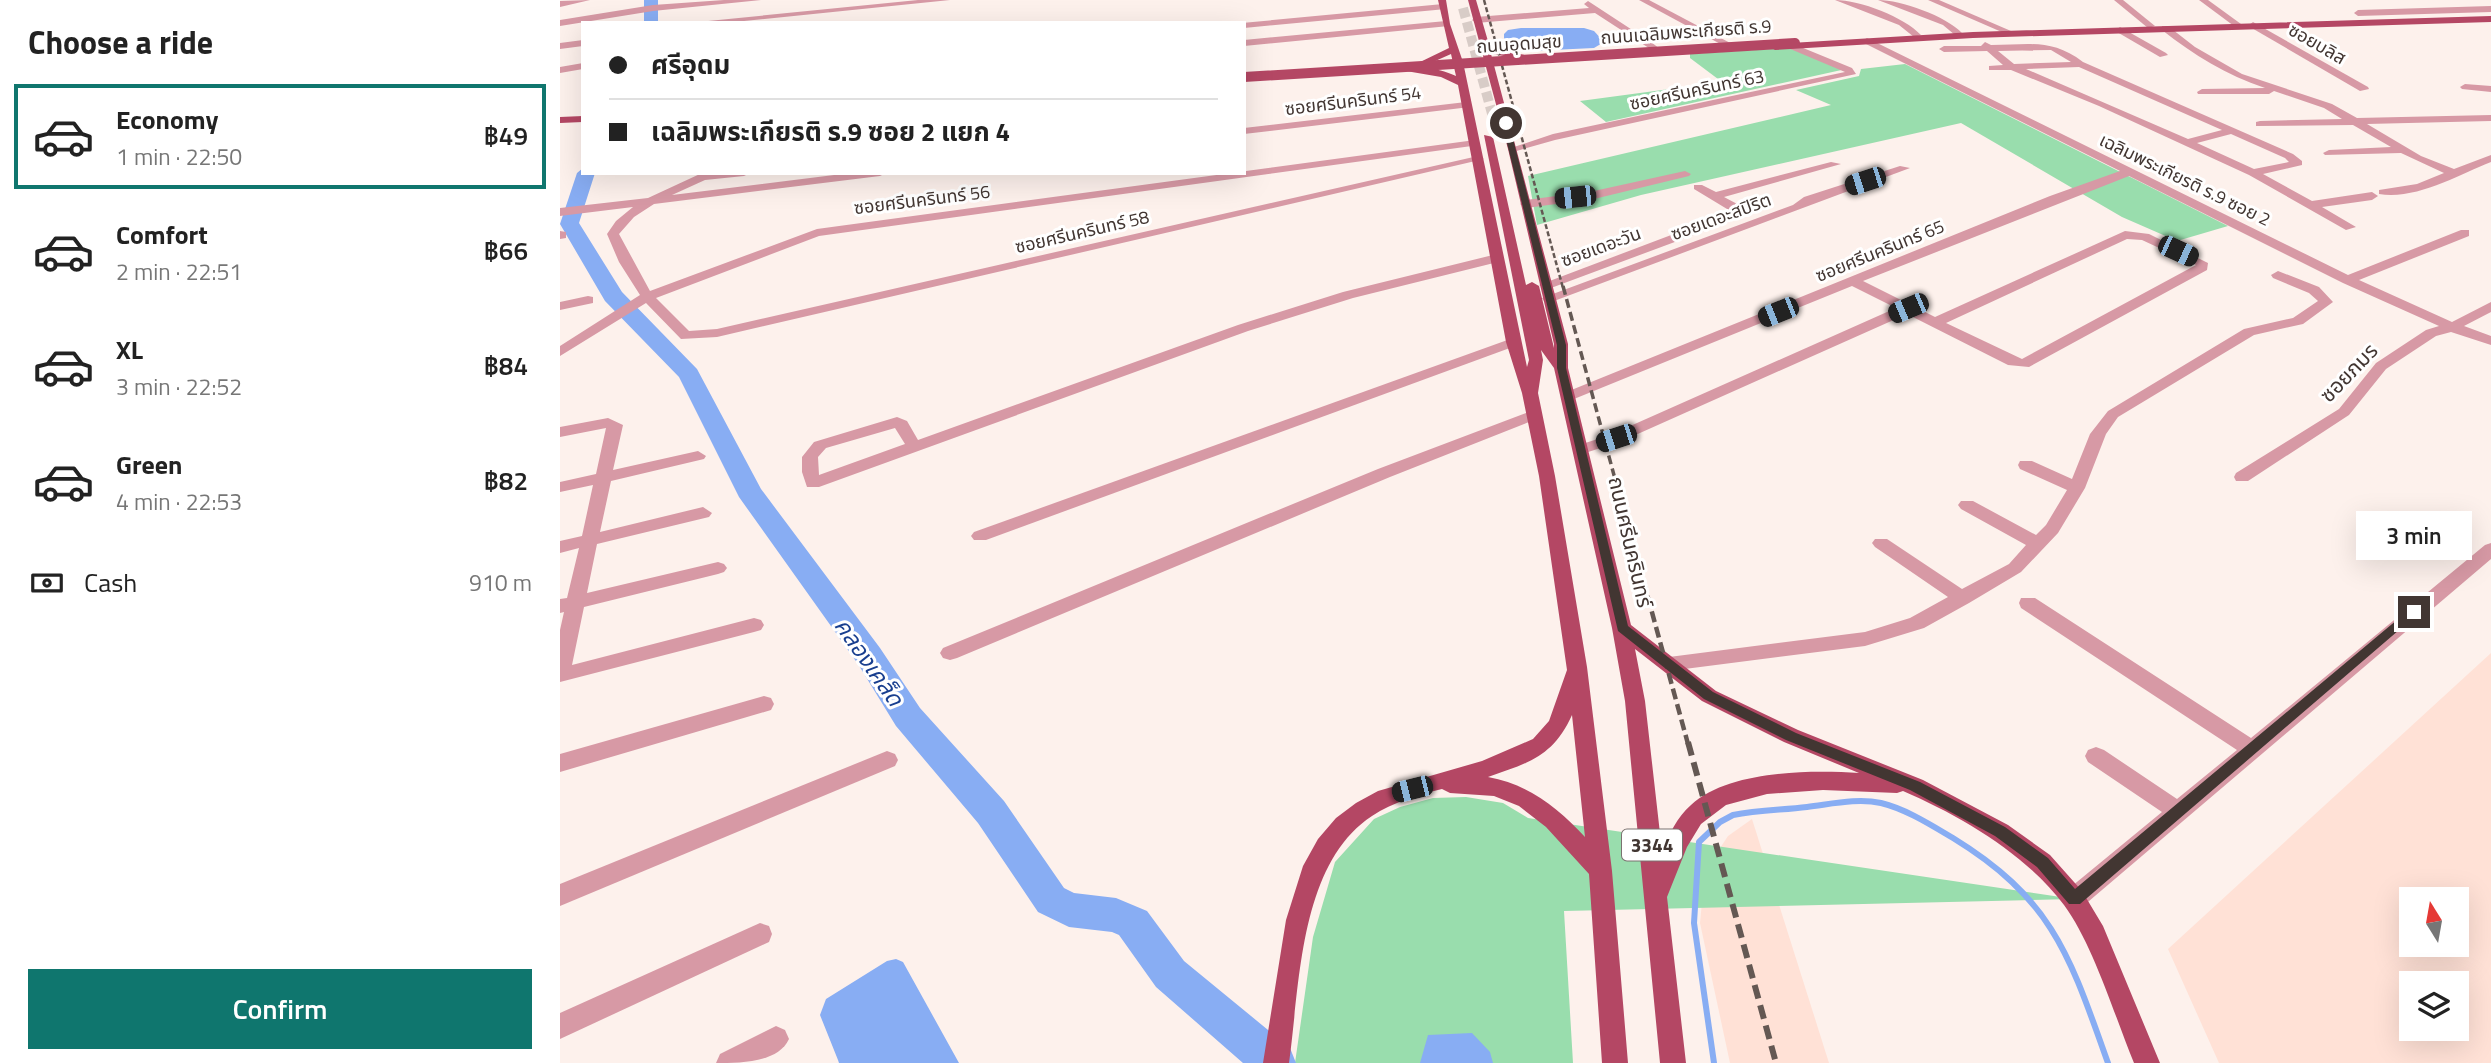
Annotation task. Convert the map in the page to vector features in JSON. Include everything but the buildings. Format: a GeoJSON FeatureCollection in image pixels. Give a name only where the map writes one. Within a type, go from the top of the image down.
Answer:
{"type":"FeatureCollection","features":[{"type":"Feature","properties":{"kind":"main road","name":"ถนนศรีนครินทร์"},"geometry":{"type":"LineString","coordinates":[[1472,0],[1488,63],[1492,102],[1497,258],[1517,362],[1530,393],[1556,525],[1577,667],[1600,871],[1615,1063]]}},
{"type":"Feature","properties":{"kind":"main road","name":"ถนนศรีนครินทร์"},"geometry":{"type":"LineString","coordinates":[[1443,4],[1467,107],[1493,144],[1526,204],[1561,345],[1561,368],[1622,628],[1635,701],[1673,1063]]}},
{"type":"Feature","properties":{"kind":"main road","name":"ถนนเฉลิมพระเกียรติ ร.9"},"geometry":{"type":"LineString","coordinates":[[2312,22],[2356,17],[2491,17]]}},
{"type":"Feature","properties":{"kind":"main road","name":"ถนนเฉลิมพระเกียรติ ร.9"},"geometry":{"type":"LineString","coordinates":[[1488,63],[2036,31],[2491,17]]}},
{"type":"Feature","properties":{"kind":"main road"},"geometry":{"type":"LineString","coordinates":[[1447,27],[1466,34],[1477,24]]}},
{"type":"Feature","properties":{"kind":"main road","name":"ถนนเฉลิมพระเกียรติ ร.9"},"geometry":{"type":"LineString","coordinates":[[2073,30],[2257,24]]}},
{"type":"Feature","properties":{"kind":"main road","name":"ถนนเฉลิมพระเกียรติ ร.9"},"geometry":{"type":"LineString","coordinates":[[1563,58],[1655,49],[2007,30],[2036,31]]}},
{"type":"Feature","properties":{"kind":"main road","name":"ถนนเฉลิมพระเกียรติ ร.9"},"geometry":{"type":"LineString","coordinates":[[1793,45],[1887,36]]}},
{"type":"Feature","properties":{"kind":"main road","name":"ถนนเฉลิมพระเกียรติ ร.9"},"geometry":{"type":"LineString","coordinates":[[1831,41],[1867,41]]}},
{"type":"Feature","properties":{"kind":"main road","name":"ถนนอุดมสุข"},"geometry":{"type":"LineString","coordinates":[[1246,78],[1793,45]]}},
{"type":"Feature","properties":{"kind":"main road"},"geometry":{"type":"LineString","coordinates":[[1421,64],[1454,49]]}},
{"type":"Feature","properties":{"kind":"main road"},"geometry":{"type":"LineString","coordinates":[[1488,63],[1507,68],[1527,60]]}},
{"type":"Feature","properties":{"kind":"main road","name":"ถนนอุดมสุข"},"geometry":{"type":"LineString","coordinates":[[1336,72],[1411,71],[1488,63]]}},
{"type":"Feature","properties":{"kind":"main road","name":"ถนนอุดมสุข"},"geometry":{"type":"LineString","coordinates":[[1246,78],[1421,64],[1459,65]]}},
{"type":"Feature","properties":{"kind":"main road"},"geometry":{"type":"LineString","coordinates":[[1411,71],[1443,74],[1462,83]]}},
{"type":"Feature","properties":{"kind":"main road"},"geometry":{"type":"LineString","coordinates":[[1467,107],[1492,102]]}},
{"type":"Feature","properties":{"kind":"main road","name":"ถนนศรีนครินทร์"},"geometry":{"type":"LineString","coordinates":[[1493,144],[1546,347],[1561,368]]}},
{"type":"Feature","properties":{"kind":"main road","name":"ถนนศรีนครินทร์"},"geometry":{"type":"LineString","coordinates":[[1493,144],[1536,360],[1530,393]]}},
{"type":"Feature","properties":{"kind":"main road"},"geometry":{"type":"LineString","coordinates":[[1622,628],[1709,696],[1791,736],[1915,786],[2000,832],[2042,862],[2074,899],[2103,953],[2147,1063]]}},
{"type":"Feature","properties":{"kind":"main road"},"geometry":{"type":"LineString","coordinates":[[1276,1063],[1300,915],[1324,848],[1362,808],[1389,794],[1497,766],[1532,752],[1547,740],[1558,726],[1577,667]]}},
{"type":"Feature","properties":{"kind":"main road"},"geometry":{"type":"LineString","coordinates":[[1657,894],[1678,843],[1699,811],[1730,792],[1776,784],[1850,781],[1915,786]]}},
{"type":"Feature","properties":{"kind":"main road"},"geometry":{"type":"LineString","coordinates":[[1436,783],[1494,788],[1528,800],[1555,818],[1600,871]]}},
{"type":"Feature","properties":{"kind":"street"},"geometry":{"type":"LineString","coordinates":[[560,4],[586,0]]}},
{"type":"Feature","properties":{"kind":"street"},"geometry":{"type":"LineString","coordinates":[[653,8],[670,0]]}},
{"type":"Feature","properties":{"kind":"street"},"geometry":{"type":"LineString","coordinates":[[560,23],[653,8],[757,0]]}},
{"type":"Feature","properties":{"kind":"street"},"geometry":{"type":"LineString","coordinates":[[817,17],[946,0]]}},
{"type":"Feature","properties":{"kind":"street"},"geometry":{"type":"LineString","coordinates":[[1583,0],[1655,49]]}},
{"type":"Feature","properties":{"kind":"street"},"geometry":{"type":"LineString","coordinates":[[1643,0],[1729,45]]}},
{"type":"Feature","properties":{"kind":"street"},"geometry":{"type":"LineString","coordinates":[[1839,0],[1902,23],[1917,35]]}},
{"type":"Feature","properties":{"kind":"street"},"geometry":{"type":"LineString","coordinates":[[1882,0],[1946,23],[1958,33]]}},
{"type":"Feature","properties":{"kind":"street"},"geometry":{"type":"LineString","coordinates":[[1932,0],[2007,30]]}},
{"type":"Feature","properties":{"kind":"street"},"geometry":{"type":"LineString","coordinates":[[2118,0],[2157,28],[2239,76],[2328,106],[2403,150],[2457,174]]}},
{"type":"Feature","properties":{"kind":"street"},"geometry":{"type":"LineString","coordinates":[[2203,0],[2237,24]]}},
{"type":"Feature","properties":{"kind":"street"},"geometry":{"type":"LineString","coordinates":[[2485,0],[2491,2]]}},
{"type":"Feature","properties":{"kind":"street"},"geometry":{"type":"LineString","coordinates":[[2354,1],[2357,4],[2356,17],[2491,9]]}},
{"type":"Feature","properties":{"kind":"street"},"geometry":{"type":"LineString","coordinates":[[1246,25],[1443,4]]}},
{"type":"Feature","properties":{"kind":"street"},"geometry":{"type":"LineString","coordinates":[[1477,24],[1598,10]]}},
{"type":"Feature","properties":{"kind":"street"},"geometry":{"type":"LineString","coordinates":[[1394,11],[1400,28]]}},
{"type":"Feature","properties":{"kind":"street"},"geometry":{"type":"LineString","coordinates":[[724,21],[835,14]]}},
{"type":"Feature","properties":{"kind":"street","name":"ซอยบลิส"},"geometry":{"type":"LineString","coordinates":[[2257,24],[2364,89]]}},
{"type":"Feature","properties":{"kind":"street"},"geometry":{"type":"LineString","coordinates":[[1246,43],[1400,28],[1447,27]]}},
{"type":"Feature","properties":{"kind":"street"},"geometry":{"type":"LineString","coordinates":[[2120,30],[2163,55]]}},
{"type":"Feature","properties":{"kind":"street"},"geometry":{"type":"LineString","coordinates":[[1976,35],[2016,68],[2103,104],[2253,173],[2350,227]]}},
{"type":"Feature","properties":{"kind":"street"},"geometry":{"type":"LineString","coordinates":[[1641,40],[1687,36]]}},
{"type":"Feature","properties":{"kind":"street","name":"เฉลิมพระเกียรติ ร.9 ซอย 2"},"geometry":{"type":"LineString","coordinates":[[1867,41],[2348,280],[2452,327],[2491,341]]}},
{"type":"Feature","properties":{"kind":"street"},"geometry":{"type":"LineString","coordinates":[[560,46],[581,43]]}},
{"type":"Feature","properties":{"kind":"street","name":"ซอยศรีนครินทร์ 63"},"geometry":{"type":"LineString","coordinates":[[1493,144],[1553,137],[1851,74],[1849,70],[1793,45]]}},
{"type":"Feature","properties":{"kind":"street"},"geometry":{"type":"LineString","coordinates":[[1944,49],[2048,46],[2063,51],[2080,64],[2289,156],[2298,163],[2253,173]]}},
{"type":"Feature","properties":{"kind":"street"},"geometry":{"type":"LineString","coordinates":[[1992,68],[2080,64]]}},
{"type":"Feature","properties":{"kind":"street"},"geometry":{"type":"LineString","coordinates":[[560,70],[581,66]]}},
{"type":"Feature","properties":{"kind":"street"},"geometry":{"type":"LineString","coordinates":[[2465,88],[2491,89]]}},
{"type":"Feature","properties":{"kind":"street"},"geometry":{"type":"LineString","coordinates":[[2202,92],[2280,90]]}},
{"type":"Feature","properties":{"kind":"street"},"geometry":{"type":"LineString","coordinates":[[2103,104],[2147,93]]}},
{"type":"Feature","properties":{"kind":"street","name":"ซอยศรีนครินทร์ 54"},"geometry":{"type":"LineString","coordinates":[[1246,131],[1467,107]]}},
{"type":"Feature","properties":{"kind":"street"},"geometry":{"type":"LineString","coordinates":[[2260,124],[2491,118]]}},
{"type":"Feature","properties":{"kind":"street"},"geometry":{"type":"LineString","coordinates":[[2185,143],[2232,131]]}},
{"type":"Feature","properties":{"kind":"street","name":"ซอยศรีนครินทร์ 56"},"geometry":{"type":"LineString","coordinates":[[560,352],[642,299],[803,237],[831,230],[1493,144]]}},
{"type":"Feature","properties":{"kind":"street","name":"ซอยศรีนครินทร์ 58"},"geometry":{"type":"LineString","coordinates":[[642,299],[681,332],[693,336],[1493,144]]}},
{"type":"Feature","properties":{"kind":"street"},"geometry":{"type":"LineString","coordinates":[[2329,153],[2403,150]]}},
{"type":"Feature","properties":{"kind":"street"},"geometry":{"type":"LineString","coordinates":[[2310,205],[2419,187],[2457,174],[2491,158]]}},
{"type":"Feature","properties":{"kind":"street"},"geometry":{"type":"LineString","coordinates":[[1715,196],[1835,164]]}},
{"type":"Feature","properties":{"kind":"street","name":"ซอยเดอะสปิริต"},"geometry":{"type":"LineString","coordinates":[[1548,291],[1797,208],[1808,200],[1904,168]]}},
{"type":"Feature","properties":{"kind":"street","name":"ซอยศรีนครินทร์ 65"},"geometry":{"type":"LineString","coordinates":[[1569,396],[2054,199],[2128,172]]}},
{"type":"Feature","properties":{"kind":"street"},"geometry":{"type":"LineString","coordinates":[[1526,204],[1594,195],[1685,174]]}},
{"type":"Feature","properties":{"kind":"street"},"geometry":{"type":"LineString","coordinates":[[642,299],[613,234],[621,222],[655,199],[707,175]]}},
{"type":"Feature","properties":{"kind":"street"},"geometry":{"type":"LineString","coordinates":[[564,211],[863,175]]}},
{"type":"Feature","properties":{"kind":"street"},"geometry":{"type":"LineString","coordinates":[[1698,187],[1729,204],[1794,183],[1787,177]]}},
{"type":"Feature","properties":{"kind":"street","name":"ซอยเดอะวัน"},"geometry":{"type":"LineString","coordinates":[[1548,291],[1734,217],[1739,212],[1729,204]]}},
{"type":"Feature","properties":{"kind":"street"},"geometry":{"type":"LineString","coordinates":[[2348,280],[2465,233]]}},
{"type":"Feature","properties":{"kind":"street"},"geometry":{"type":"LineString","coordinates":[[1853,282],[2014,362],[2024,364],[2202,267],[2202,263],[2145,237],[2125,235],[1936,322]]}},
{"type":"Feature","properties":{"kind":"street"},"geometry":{"type":"LineString","coordinates":[[914,447],[901,424],[897,422],[820,445],[813,449],[809,458],[813,482],[914,447],[1303,308],[1497,258]]}},
{"type":"Feature","properties":{"kind":"street"},"geometry":{"type":"LineString","coordinates":[[1669,664],[1865,639],[1917,623],[2015,568],[2052,529],[2077,488],[2098,434],[2113,414],[2249,332],[2298,321],[2326,302],[2314,290],[2278,275]]}},
{"type":"Feature","properties":{"kind":"street"},"geometry":{"type":"LineString","coordinates":[[560,306],[588,300]]}},
{"type":"Feature","properties":{"kind":"street","name":"ซอยภมร"},"geometry":{"type":"LineString","coordinates":[[2242,477],[2344,412],[2360,395],[2366,382],[2390,359],[2431,334],[2452,327],[2491,306]]}},
{"type":"Feature","properties":{"kind":"street"},"geometry":{"type":"LineString","coordinates":[[1581,449],[1616,438],[1908,308]]}},
{"type":"Feature","properties":{"kind":"street"},"geometry":{"type":"LineString","coordinates":[[980,536],[1513,342]]}},
{"type":"Feature","properties":{"kind":"street"},"geometry":{"type":"LineString","coordinates":[[950,653],[1396,468],[1534,415]]}},
{"type":"Feature","properties":{"kind":"street"},"geometry":{"type":"LineString","coordinates":[[560,432],[598,424],[615,425],[589,540],[569,604],[560,674],[754,625]]}},
{"type":"Feature","properties":{"kind":"street"},"geometry":{"type":"LineString","coordinates":[[560,487],[698,456]]}},
{"type":"Feature","properties":{"kind":"street"},"geometry":{"type":"LineString","coordinates":[[2026,465],[2077,488]]}},
{"type":"Feature","properties":{"kind":"street"},"geometry":{"type":"LineString","coordinates":[[1967,505],[2038,544]]}},
{"type":"Feature","properties":{"kind":"street"},"geometry":{"type":"LineString","coordinates":[[560,547],[703,513]]}},
{"type":"Feature","properties":{"kind":"street"},"geometry":{"type":"LineString","coordinates":[[1881,543],[1962,598]]}},
{"type":"Feature","properties":{"kind":"street"},"geometry":{"type":"LineString","coordinates":[[2074,899],[2491,548]]}},
{"type":"Feature","properties":{"kind":"street"},"geometry":{"type":"LineString","coordinates":[[569,604],[718,568]]}},
{"type":"Feature","properties":{"kind":"street"},"geometry":{"type":"LineString","coordinates":[[2028,603],[2252,749]]}},
{"type":"Feature","properties":{"kind":"street"},"geometry":{"type":"LineString","coordinates":[[560,763],[764,704]]}},
{"type":"Feature","properties":{"kind":"street"},"geometry":{"type":"LineString","coordinates":[[2096,756],[2179,812]]}},
{"type":"Feature","properties":{"kind":"street"},"geometry":{"type":"LineString","coordinates":[[560,895],[887,760]]}},
{"type":"Feature","properties":{"kind":"street"},"geometry":{"type":"LineString","coordinates":[[560,1026],[760,934]]}},
{"type":"Feature","properties":{"kind":"street"},"geometry":{"type":"LineString","coordinates":[[729,1063],[776,1039]]}},
{"type":"Feature","properties":{"kind":"shaded area"},"geometry":{"type":"Polygon","coordinates":[[[2491,653],[2491,1063],[2219,1063],[2168,949],[2491,653]]]}},
{"type":"Feature","properties":{"kind":"shaded area"},"geometry":{"type":"Polygon","coordinates":[[[1752,819],[1829,1063],[1730,1063],[1700,923],[1705,871],[1728,836],[1752,819]]]}},
{"type":"Feature","properties":{"kind":"green space"},"geometry":{"type":"Polygon","coordinates":[[[1789,48],[1846,69],[1606,122],[1580,101],[1722,82],[1690,58],[1690,54],[1789,48]]]}},
{"type":"Feature","properties":{"kind":"green space"},"geometry":{"type":"Polygon","coordinates":[[[1905,64],[2228,226],[2177,241],[2122,217],[1961,123],[1641,195],[1537,225],[1528,176],[1831,105],[1796,90],[1859,76],[1861,69],[1905,64]]]}},
{"type":"Feature","properties":{"kind":"green space"},"geometry":{"type":"Polygon","coordinates":[[[1466,797],[1503,803],[1528,818],[2074,899],[1564,911],[1573,1063],[1295,1063],[1313,937],[1335,862],[1374,819],[1400,807],[1433,798],[1466,797]]]}},
{"type":"Feature","properties":{"kind":"water"},"geometry":{"type":"Polygon","coordinates":[[[1584,28],[1594,31],[1604,42],[1594,48],[1531,51],[1520,49],[1504,39],[1508,30],[1584,28]]]}},
{"type":"Feature","properties":{"kind":"water"},"geometry":{"type":"Polygon","coordinates":[[[896,959],[903,962],[959,1063],[839,1063],[820,1015],[826,999],[887,961],[896,959]]]}},
{"type":"Feature","properties":{"kind":"water"},"geometry":{"type":"Polygon","coordinates":[[[1472,1033],[1490,1052],[1493,1063],[1420,1063],[1428,1035],[1472,1033]]]}},
{"type":"Feature","properties":{"kind":"waterway","name":"คลองเคล็ด"},"geometry":{"type":"LineString","coordinates":[[651,0],[651,21]]}},
{"type":"Feature","properties":{"kind":"waterway","name":"คลองเคล็ด"},"geometry":{"type":"LineString","coordinates":[[585,175],[569,223],[613,296],[689,374],[749,491],[869,656],[908,717],[991,812],[1051,900],[1069,910],[1116,915],[1133,923],[1170,974],[1275,1063]]}},
{"type":"Feature","properties":{"kind":"waterway"},"geometry":{"type":"LineString","coordinates":[[1714,1063],[1694,923],[1699,842],[1720,822],[1733,815],[1863,801],[1881,803],[1909,813],[1953,838],[1987,861],[2014,884],[2036,908],[2069,962],[2108,1063]]}},
{"type":"Feature","properties":{"kind":"tunnel"},"geometry":{"type":"LineString","coordinates":[[1463,8],[1496,128]]}},
{"type":"Feature","properties":{"kind":"tunnel"},"geometry":{"type":"LineString","coordinates":[[1495,126],[1498,136]]}},
{"type":"Feature","properties":{"kind":"railway"},"geometry":{"type":"LineString","coordinates":[[1484,0],[1563,288]]}},
{"type":"Feature","properties":{"kind":"railway"},"geometry":{"type":"LineString","coordinates":[[1563,286],[1618,490]]}},
{"type":"Feature","properties":{"kind":"railway"},"geometry":{"type":"LineString","coordinates":[[1618,488],[1688,744]]}},
{"type":"Feature","properties":{"kind":"railway"},"geometry":{"type":"LineString","coordinates":[[1688,742],[1776,1063]]}},
{"type":"Feature","properties":{"kind":"route"},"geometry":{"type":"LineString","coordinates":[[1506,123],[1561,345],[1561,368],[1622,628],[1709,696],[1791,736],[1915,786],[2000,832],[2042,862],[2074,899],[2414,612]]}}]}
